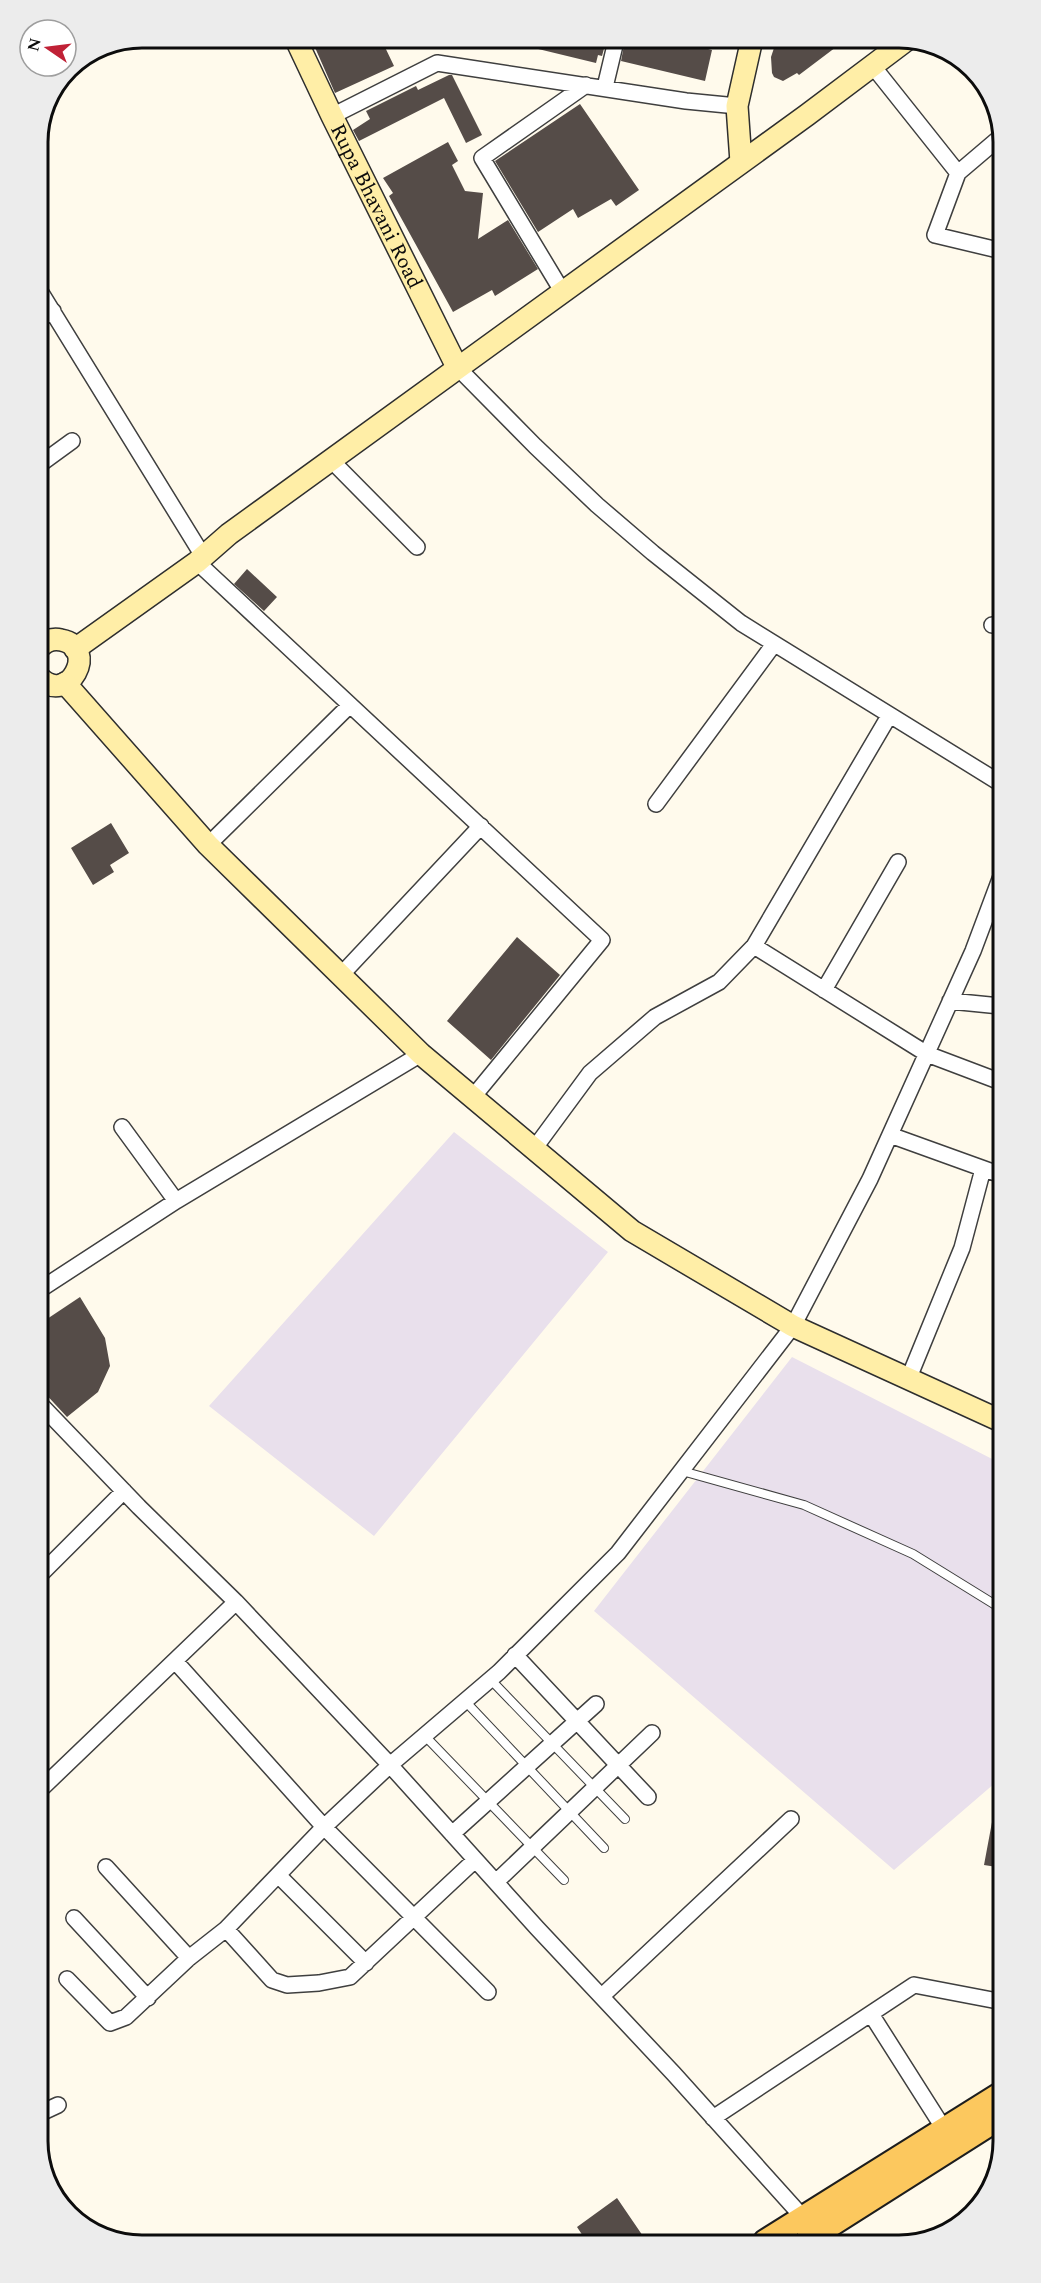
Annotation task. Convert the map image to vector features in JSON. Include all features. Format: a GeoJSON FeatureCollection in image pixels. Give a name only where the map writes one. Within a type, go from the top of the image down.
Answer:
{"type":"FeatureCollection","features":[{"type":"Feature","properties":{"kind":"main road"},"geometry":{"type":"LineString","coordinates":[[809,2231],[944,2129],[993,2098]]}},
{"type":"Feature","properties":{"kind":"main road"},"geometry":{"type":"LineString","coordinates":[[791,2235],[809,2231],[993,2122]]}},
{"type":"Feature","properties":{"kind":"street","name":"Rupa Bhavani Road"},"geometry":{"type":"LineString","coordinates":[[300,48],[457,367]]}},
{"type":"Feature","properties":{"kind":"street"},"geometry":{"type":"LineString","coordinates":[[605,87],[614,48]]}},
{"type":"Feature","properties":{"kind":"street"},"geometry":{"type":"LineString","coordinates":[[741,162],[737,106],[750,48]]}},
{"type":"Feature","properties":{"kind":"street"},"geometry":{"type":"LineString","coordinates":[[75,650],[200,559],[229,534],[330,459],[896,48]]}},
{"type":"Feature","properties":{"kind":"street"},"geometry":{"type":"LineString","coordinates":[[332,116],[437,63],[686,101],[737,106]]}},
{"type":"Feature","properties":{"kind":"street"},"geometry":{"type":"LineString","coordinates":[[872,65],[958,173]]}},
{"type":"Feature","properties":{"kind":"street"},"geometry":{"type":"LineString","coordinates":[[562,291],[482,158],[586,84]]}},
{"type":"Feature","properties":{"kind":"street"},"geometry":{"type":"LineString","coordinates":[[993,143],[958,173],[935,235],[993,249]]}},
{"type":"Feature","properties":{"kind":"street"},"geometry":{"type":"LineString","coordinates":[[48,303],[200,559],[350,705],[602,940],[473,1097]]}},
{"type":"Feature","properties":{"kind":"street"},"geometry":{"type":"LineString","coordinates":[[48,314],[53,311]]}},
{"type":"Feature","properties":{"kind":"street"},"geometry":{"type":"LineString","coordinates":[[457,367],[597,505],[741,623],[993,779]]}},
{"type":"Feature","properties":{"kind":"street"},"geometry":{"type":"LineString","coordinates":[[48,458],[72,441]]}},
{"type":"Feature","properties":{"kind":"street"},"geometry":{"type":"LineString","coordinates":[[330,459],[417,547]]}},
{"type":"Feature","properties":{"kind":"street"},"geometry":{"type":"LineString","coordinates":[[48,640],[67,641],[79,657],[77,673],[65,683],[51,685],[48,683]]}},
{"type":"Feature","properties":{"kind":"street"},"geometry":{"type":"LineString","coordinates":[[656,804],[774,644]]}},
{"type":"Feature","properties":{"kind":"street"},"geometry":{"type":"LineString","coordinates":[[65,683],[208,845],[421,1054],[632,1231],[793,1326],[993,1417]]}},
{"type":"Feature","properties":{"kind":"street"},"geometry":{"type":"LineString","coordinates":[[208,845],[350,705]]}},
{"type":"Feature","properties":{"kind":"street"},"geometry":{"type":"LineString","coordinates":[[534,1149],[590,1072],[656,1017],[719,982],[754,946],[889,716]]}},
{"type":"Feature","properties":{"kind":"street"},"geometry":{"type":"LineString","coordinates":[[341,975],[481,826]]}},
{"type":"Feature","properties":{"kind":"street"},"geometry":{"type":"LineString","coordinates":[[824,990],[898,862]]}},
{"type":"Feature","properties":{"kind":"street"},"geometry":{"type":"LineString","coordinates":[[67,1979],[110,2023],[126,2017],[189,1959],[226,1929],[324,1827],[390,1765],[490,1679],[618,1553],[793,1326],[870,1179],[973,951],[993,898]]}},
{"type":"Feature","properties":{"kind":"street"},"geometry":{"type":"LineString","coordinates":[[754,946],[927,1054],[993,1079]]}},
{"type":"Feature","properties":{"kind":"street"},"geometry":{"type":"LineString","coordinates":[[951,1000],[993,1005]]}},
{"type":"Feature","properties":{"kind":"street"},"geometry":{"type":"LineString","coordinates":[[48,1284],[176,1201],[421,1054]]}},
{"type":"Feature","properties":{"kind":"street"},"geometry":{"type":"LineString","coordinates":[[122,1127],[176,1201]]}},
{"type":"Feature","properties":{"kind":"street"},"geometry":{"type":"LineString","coordinates":[[890,1135],[993,1172]]}},
{"type":"Feature","properties":{"kind":"street"},"geometry":{"type":"LineString","coordinates":[[908,1380],[962,1248],[984,1169]]}},
{"type":"Feature","properties":{"kind":"street"},"geometry":{"type":"LineString","coordinates":[[48,1412],[236,1602],[390,1765],[713,2118],[809,2231]]}},
{"type":"Feature","properties":{"kind":"street"},"geometry":{"type":"LineString","coordinates":[[48,1567],[124,1491]]}},
{"type":"Feature","properties":{"kind":"street"},"geometry":{"type":"LineString","coordinates":[[48,1782],[236,1602]]}},
{"type":"Feature","properties":{"kind":"street"},"geometry":{"type":"LineString","coordinates":[[515,1655],[648,1797]]}},
{"type":"Feature","properties":{"kind":"street"},"geometry":{"type":"LineString","coordinates":[[174,1661],[324,1827],[488,1992]]}},
{"type":"Feature","properties":{"kind":"street"},"geometry":{"type":"LineString","coordinates":[[452,1834],[596,1704]]}},
{"type":"Feature","properties":{"kind":"street"},"geometry":{"type":"LineString","coordinates":[[496,1882],[652,1733]]}},
{"type":"Feature","properties":{"kind":"street"},"geometry":{"type":"LineString","coordinates":[[602,1996],[791,1820]]}},
{"type":"Feature","properties":{"kind":"street"},"geometry":{"type":"LineString","coordinates":[[226,1929],[272,1980],[287,1985],[319,1983],[350,1977],[476,1860]]}},
{"type":"Feature","properties":{"kind":"street"},"geometry":{"type":"LineString","coordinates":[[106,1867],[189,1959]]}},
{"type":"Feature","properties":{"kind":"street"},"geometry":{"type":"LineString","coordinates":[[278,1875],[366,1963]]}},
{"type":"Feature","properties":{"kind":"street"},"geometry":{"type":"LineString","coordinates":[[74,1918],[148,1998]]}},
{"type":"Feature","properties":{"kind":"street"},"geometry":{"type":"LineString","coordinates":[[713,2118],[914,1985],[993,2000]]}},
{"type":"Feature","properties":{"kind":"street"},"geometry":{"type":"LineString","coordinates":[[871,2014],[944,2129]]}},
{"type":"Feature","properties":{"kind":"street"},"geometry":{"type":"LineString","coordinates":[[48,2110],[58,2105]]}},
{"type":"Feature","properties":{"kind":"lane"},"geometry":{"type":"LineString","coordinates":[[682,1471],[804,1505],[913,1554],[993,1603]]}},
{"type":"Feature","properties":{"kind":"lane"},"geometry":{"type":"LineString","coordinates":[[490,1679],[625,1819]]}},
{"type":"Feature","properties":{"kind":"lane"},"geometry":{"type":"LineString","coordinates":[[465,1701],[604,1848]]}},
{"type":"Feature","properties":{"kind":"lane"},"geometry":{"type":"LineString","coordinates":[[425,1736],[564,1880]]}},
{"type":"Feature","properties":{"kind":"shaded area"},"geometry":{"type":"Polygon","coordinates":[[[454,1132],[608,1252],[374,1536],[209,1406],[454,1132]]]}},
{"type":"Feature","properties":{"kind":"shaded area"},"geometry":{"type":"Polygon","coordinates":[[[792,1357],[993,1459],[993,1785],[894,1870],[594,1611],[792,1357]]]}},
{"type":"Feature","properties":{"kind":"building"},"geometry":{"type":"Polygon","coordinates":[[[315,48],[385,48],[394,66],[335,93],[315,48]]]}},
{"type":"Feature","properties":{"kind":"building"},"geometry":{"type":"Polygon","coordinates":[[[534,48],[604,48],[602,56],[598,55],[596,63],[534,48]]]}},
{"type":"Feature","properties":{"kind":"building"},"geometry":{"type":"Polygon","coordinates":[[[623,48],[704,48],[712,50],[705,81],[621,61],[623,48]]]}},
{"type":"Feature","properties":{"kind":"building"},"geometry":{"type":"Polygon","coordinates":[[[774,48],[835,48],[799,75],[797,73],[783,81],[774,77],[772,73],[771,57],[774,48]]]}},
{"type":"Feature","properties":{"kind":"building"},"geometry":{"type":"Polygon","coordinates":[[[452,75],[482,135],[466,143],[444,98],[359,141],[353,130],[370,119],[366,111],[416,86],[418,90],[452,75]]]}},
{"type":"Feature","properties":{"kind":"building"},"geometry":{"type":"Polygon","coordinates":[[[580,104],[639,190],[616,206],[611,199],[578,218],[573,209],[538,232],[495,161],[580,104]]]}},
{"type":"Feature","properties":{"kind":"building"},"geometry":{"type":"Polygon","coordinates":[[[448,142],[458,161],[452,165],[465,191],[483,193],[478,239],[508,220],[538,269],[495,296],[492,290],[453,312],[389,196],[393,193],[383,178],[448,142]]]}},
{"type":"Feature","properties":{"kind":"building"},"geometry":{"type":"Polygon","coordinates":[[[247,569],[277,597],[264,611],[234,584],[247,569]]]}},
{"type":"Feature","properties":{"kind":"building"},"geometry":{"type":"Polygon","coordinates":[[[111,823],[129,853],[110,865],[114,872],[93,885],[71,848],[111,823]]]}},
{"type":"Feature","properties":{"kind":"building"},"geometry":{"type":"Polygon","coordinates":[[[517,937],[560,975],[491,1060],[447,1021],[517,937]]]}},
{"type":"Feature","properties":{"kind":"building"},"geometry":{"type":"Polygon","coordinates":[[[80,1297],[105,1338],[110,1366],[98,1392],[67,1417],[48,1397],[48,1318],[80,1297]]]}},
{"type":"Feature","properties":{"kind":"building"},"geometry":{"type":"Polygon","coordinates":[[[993,1817],[993,1866],[984,1865],[993,1817]]]}},
{"type":"Feature","properties":{"kind":"building"},"geometry":{"type":"Polygon","coordinates":[[[617,2198],[642,2235],[582,2235],[577,2227],[617,2198]]]}}]}
